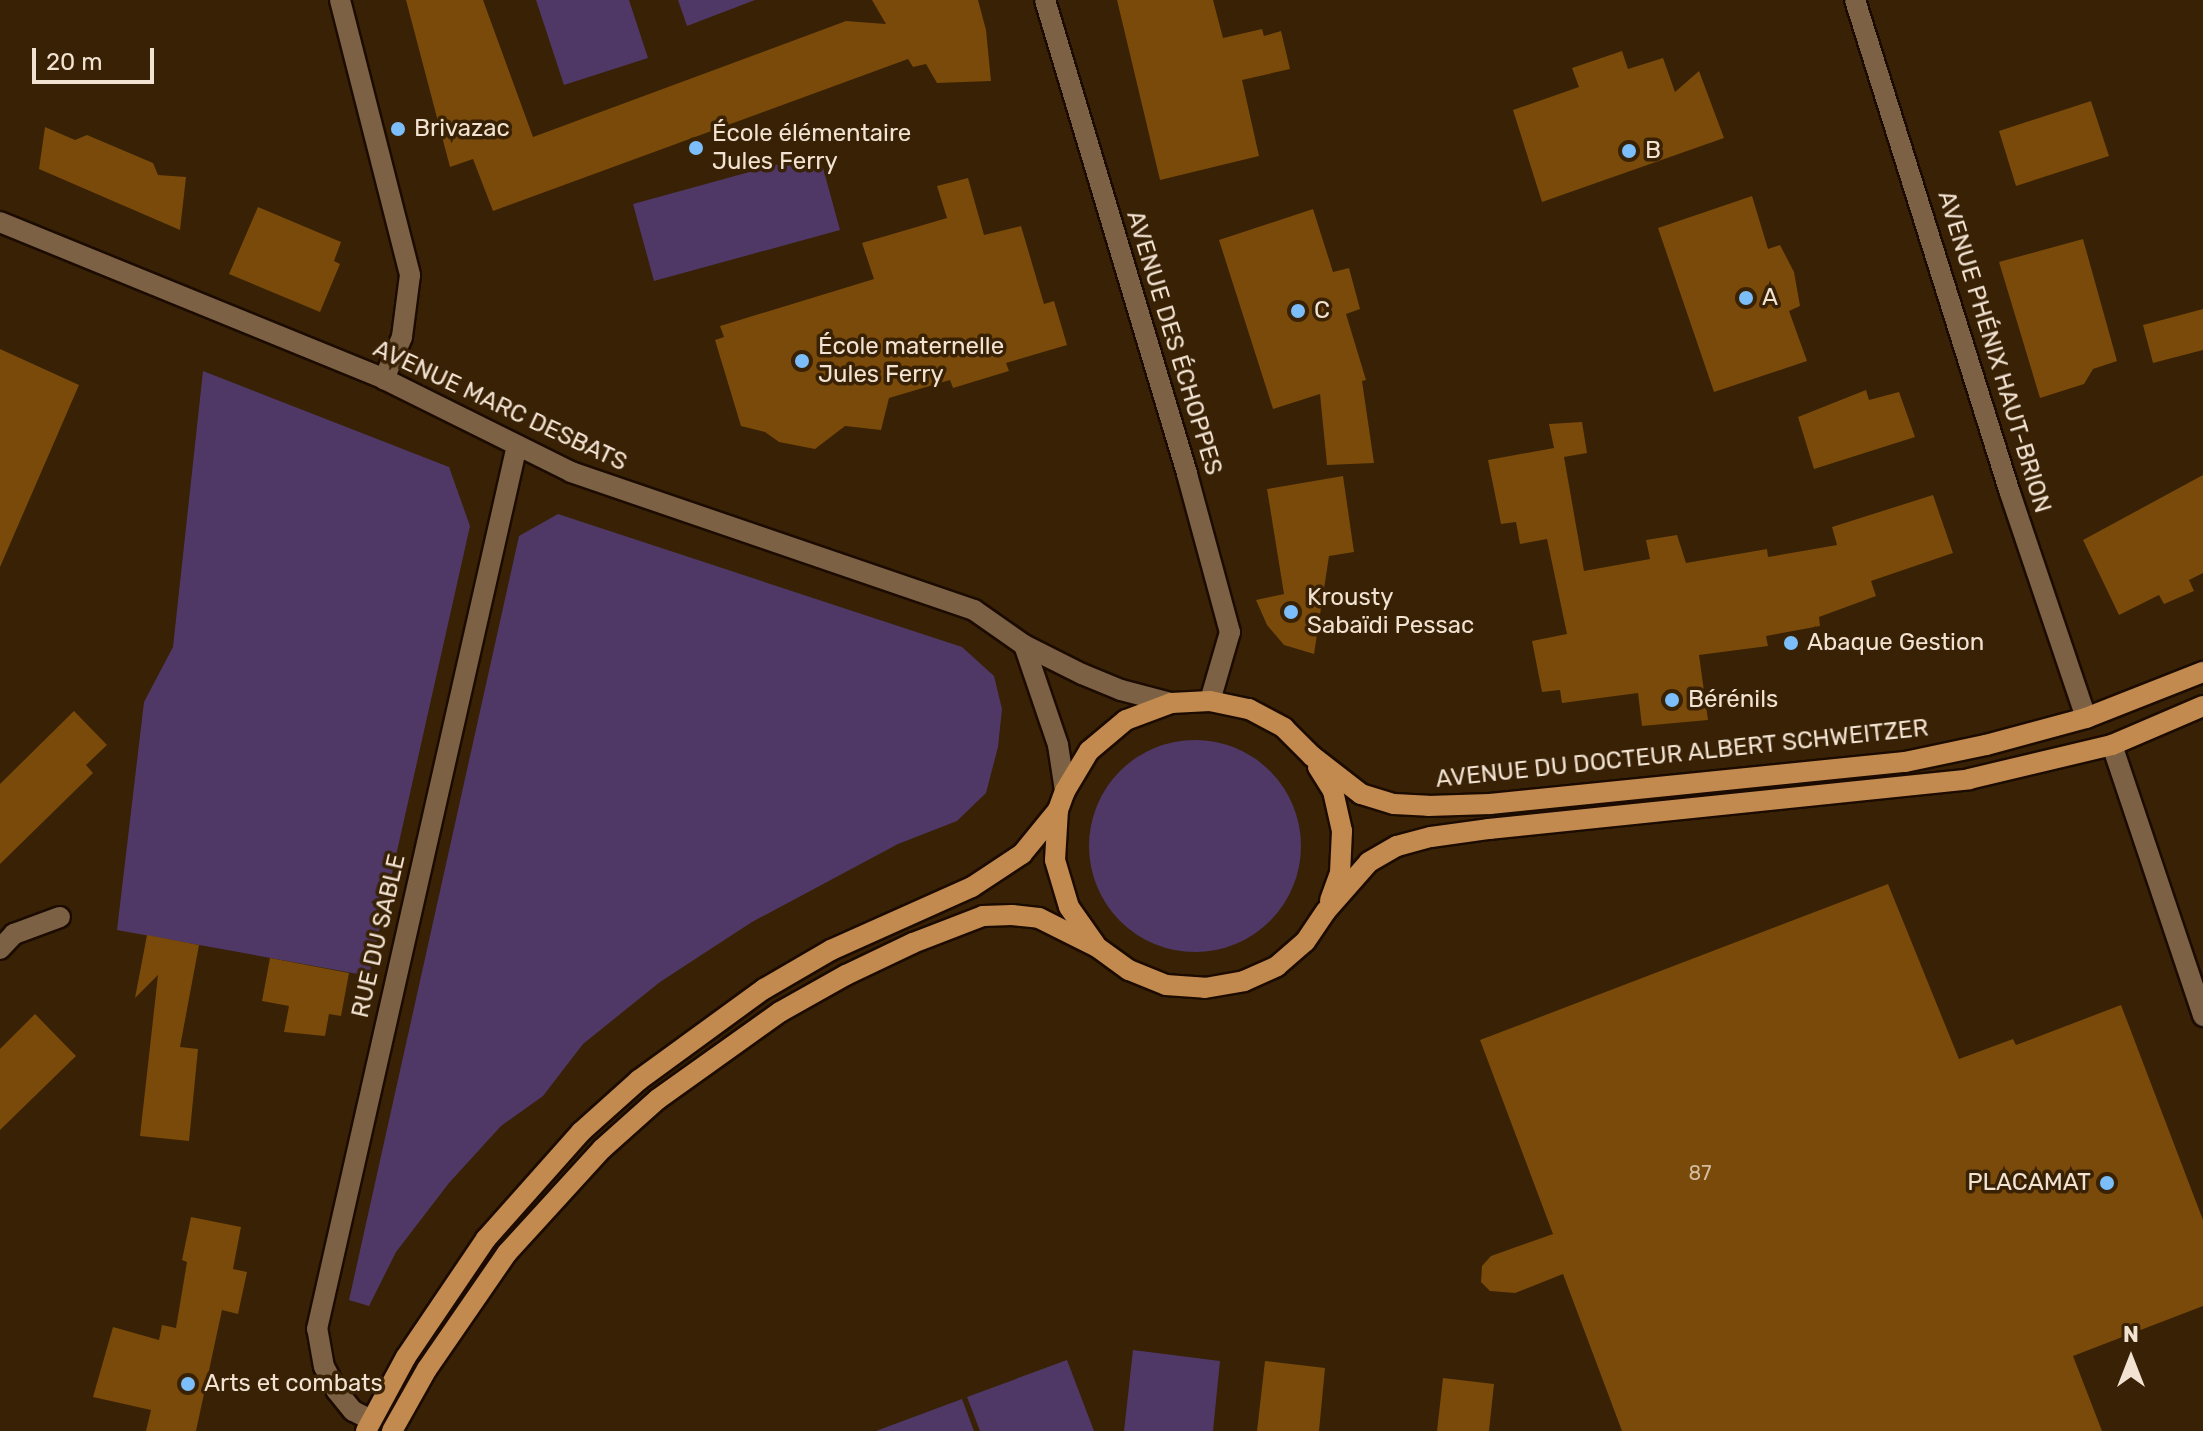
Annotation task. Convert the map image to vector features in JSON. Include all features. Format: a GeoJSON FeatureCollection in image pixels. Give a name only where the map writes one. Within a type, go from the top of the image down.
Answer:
{"type":"FeatureCollection","features":[{"type":"Feature","properties":{"kind":"main road","name":"AVENUE DU DOCTEUR ALBERT SCHWEITZER"},"geometry":{"type":"LineString","coordinates":[[369,1426],[428,1321],[486,1239],[581,1132],[639,1080],[699,1033],[777,981],[886,923],[972,887],[1022,854],[1062,801],[1089,751],[1126,720],[1171,703],[1210,701],[1249,709],[1284,728],[1312,756],[1361,794],[1394,804],[1490,804],[1905,762],[1986,745],[2086,718],[2203,672]]}},
{"type":"Feature","properties":{"kind":"main road","name":"AVENUE DU DOCTEUR ALBERT SCHWEITZER"},"geometry":{"type":"LineString","coordinates":[[392,1431],[465,1310],[544,1210],[602,1149],[658,1099],[718,1054],[846,975],[983,916],[1039,918],[1097,947],[1129,970],[1166,985],[1205,988],[1244,981],[1277,966],[1305,942],[1326,911],[1369,862],[1397,846],[1431,837],[1910,788],[2041,764],[2112,745],[2203,706]]}},
{"type":"Feature","properties":{"kind":"main road","name":"AVENUE DU DOCTEUR ALBERT SCHWEITZER"},"geometry":{"type":"LineString","coordinates":[[1312,756],[1333,791],[1342,831],[1340,873],[1326,911]]}},
{"type":"Feature","properties":{"kind":"main road","name":"AVENUE DU DOCTEUR ALBERT SCHWEITZER"},"geometry":{"type":"LineString","coordinates":[[1062,801],[1055,860],[1069,907],[1097,947]]}},
{"type":"Feature","properties":{"kind":"street"},"geometry":{"type":"LineString","coordinates":[[340,0],[410,275],[402,337],[384,379]]}},
{"type":"Feature","properties":{"kind":"street","name":"AVENUE DES ÉCHOPPES"},"geometry":{"type":"LineString","coordinates":[[1045,0],[1187,474],[1230,632],[1210,701]]}},
{"type":"Feature","properties":{"kind":"street","name":"AVENUE PHÉNIX HAUT-BRION"},"geometry":{"type":"LineString","coordinates":[[1855,0],[2010,493],[2086,718]]}},
{"type":"Feature","properties":{"kind":"street","name":"AVENUE MARC DESBATS"},"geometry":{"type":"LineString","coordinates":[[0,222],[384,379],[571,472],[974,610],[1024,645],[1121,690],[1171,703]]}},
{"type":"Feature","properties":{"kind":"street","name":"RUE DU SABLE"},"geometry":{"type":"LineString","coordinates":[[369,1426],[337,1391],[324,1367],[317,1329],[517,445]]}},
{"type":"Feature","properties":{"kind":"street"},"geometry":{"type":"LineString","coordinates":[[1024,645],[1058,745],[1062,801]]}},
{"type":"Feature","properties":{"kind":"street"},"geometry":{"type":"LineString","coordinates":[[2112,745],[2203,1016]]}},
{"type":"Feature","properties":{"kind":"street"},"geometry":{"type":"LineString","coordinates":[[0,949],[14,934],[60,917]]}},
{"type":"Feature","properties":{"kind":"shaded area"},"geometry":{"type":"Polygon","coordinates":[[[536,0],[629,0],[648,58],[564,85],[536,0]]]}},
{"type":"Feature","properties":{"kind":"shaded area"},"geometry":{"type":"Polygon","coordinates":[[[678,0],[755,0],[687,26],[678,0]]]}},
{"type":"Feature","properties":{"kind":"shaded area"},"geometry":{"type":"Polygon","coordinates":[[[819,153],[840,230],[654,281],[633,204],[819,153]]]}},
{"type":"Feature","properties":{"kind":"shaded area"},"geometry":{"type":"Polygon","coordinates":[[[203,371],[449,467],[470,526],[369,976],[117,930],[144,702],[173,647],[203,371]]]}},
{"type":"Feature","properties":{"kind":"shaded area"},"geometry":{"type":"Polygon","coordinates":[[[558,514],[962,647],[994,676],[1002,709],[998,747],[986,793],[957,821],[898,844],[752,922],[660,982],[583,1044],[543,1096],[501,1126],[449,1183],[396,1252],[369,1306],[349,1300],[519,536],[558,514]]]}},
{"type":"Feature","properties":{"kind":"shaded area"},"geometry":{"type":"Polygon","coordinates":[[[1195,740],[1235,748],[1270,771],[1293,806],[1301,846],[1293,886],[1270,921],[1235,944],[1195,952],[1155,944],[1120,921],[1097,886],[1089,846],[1097,806],[1120,771],[1155,748],[1195,740]]]}},
{"type":"Feature","properties":{"kind":"shaded area"},"geometry":{"type":"Polygon","coordinates":[[[1133,1350],[1220,1361],[1213,1431],[1124,1431],[1133,1350]]]}},
{"type":"Feature","properties":{"kind":"shaded area"},"geometry":{"type":"Polygon","coordinates":[[[1067,1360],[1094,1431],[980,1431],[967,1397],[1067,1360]]]}},
{"type":"Feature","properties":{"kind":"shaded area"},"geometry":{"type":"Polygon","coordinates":[[[962,1399],[974,1431],[876,1431],[962,1399]]]}},
{"type":"Feature","properties":{"kind":"building"},"geometry":{"type":"Polygon","coordinates":[[[406,0],[483,0],[533,137],[846,21],[886,24],[872,0],[978,0],[986,30],[991,81],[937,83],[926,64],[913,67],[908,59],[493,211],[473,159],[450,167],[406,0]]]}},
{"type":"Feature","properties":{"kind":"building"},"geometry":{"type":"Polygon","coordinates":[[[1117,0],[1213,0],[1223,38],[1262,29],[1264,36],[1281,31],[1290,69],[1242,80],[1259,156],[1160,180],[1117,0]]]}},
{"type":"Feature","properties":{"kind":"building"},"geometry":{"type":"Polygon","coordinates":[[[1622,51],[1628,69],[1663,58],[1675,92],[1699,71],[1724,138],[1542,202],[1513,110],[1579,87],[1572,68],[1622,51]]]}},
{"type":"Feature","properties":{"kind":"building"},"geometry":{"type":"Polygon","coordinates":[[[2091,101],[2109,156],[2016,186],[1999,131],[2091,101]]]}},
{"type":"Feature","properties":{"kind":"building"},"geometry":{"type":"Polygon","coordinates":[[[45,127],[75,140],[87,135],[153,163],[158,175],[186,177],[180,230],[39,169],[45,127]]]}},
{"type":"Feature","properties":{"kind":"building"},"geometry":{"type":"Polygon","coordinates":[[[968,178],[984,235],[1021,226],[1044,304],[1054,301],[1067,345],[1006,363],[1009,371],[953,388],[950,380],[889,398],[881,430],[845,426],[815,449],[779,442],[765,432],[741,426],[715,340],[724,337],[720,326],[874,279],[862,243],[947,218],[937,186],[968,178]]]}},
{"type":"Feature","properties":{"kind":"building","name":"A"},"geometry":{"type":"Polygon","coordinates":[[[1752,196],[1768,249],[1780,245],[1794,272],[1800,306],[1789,311],[1807,361],[1714,392],[1658,228],[1752,196]]]}},
{"type":"Feature","properties":{"kind":"building"},"geometry":{"type":"Polygon","coordinates":[[[258,207],[341,242],[334,261],[340,264],[320,312],[229,274],[258,207]]]}},
{"type":"Feature","properties":{"kind":"building","name":"C"},"geometry":{"type":"Polygon","coordinates":[[[1313,209],[1333,272],[1349,268],[1360,309],[1346,314],[1366,380],[1362,381],[1374,463],[1327,465],[1320,394],[1273,409],[1219,240],[1313,209]]]}},
{"type":"Feature","properties":{"kind":"building"},"geometry":{"type":"Polygon","coordinates":[[[2083,239],[2117,361],[2093,369],[2084,384],[2040,398],[1999,262],[2083,239]]]}},
{"type":"Feature","properties":{"kind":"building"},"geometry":{"type":"Polygon","coordinates":[[[2203,309],[2203,350],[2153,363],[2143,325],[2203,309]]]}},
{"type":"Feature","properties":{"kind":"building"},"geometry":{"type":"Polygon","coordinates":[[[0,349],[79,385],[0,567],[0,349]]]}},
{"type":"Feature","properties":{"kind":"building"},"geometry":{"type":"Polygon","coordinates":[[[1866,390],[1869,400],[1899,392],[1915,437],[1814,469],[1798,417],[1866,390]]]}},
{"type":"Feature","properties":{"kind":"building"},"geometry":{"type":"Polygon","coordinates":[[[1582,422],[1587,453],[1564,457],[1584,571],[1650,559],[1646,540],[1677,535],[1686,563],[1767,549],[1768,557],[1837,545],[1832,527],[1933,495],[1953,553],[1871,581],[1876,596],[1819,617],[1820,626],[1766,636],[1768,646],[1699,655],[1708,720],[1642,726],[1638,693],[1562,703],[1560,690],[1542,692],[1532,641],[1567,634],[1547,539],[1520,544],[1516,522],[1501,524],[1488,460],[1554,448],[1549,424],[1582,422]]]}},
{"type":"Feature","properties":{"kind":"building"},"geometry":{"type":"Polygon","coordinates":[[[2203,475],[2203,573],[2189,580],[2194,591],[2164,604],[2159,595],[2119,615],[2083,540],[2203,475]]]}},
{"type":"Feature","properties":{"kind":"building"},"geometry":{"type":"Polygon","coordinates":[[[1343,476],[1354,552],[1329,556],[1314,654],[1284,645],[1267,625],[1256,600],[1284,594],[1267,489],[1343,476]]]}},
{"type":"Feature","properties":{"kind":"building"},"geometry":{"type":"Polygon","coordinates":[[[74,711],[107,745],[86,765],[93,773],[0,864],[0,784],[74,711]]]}},
{"type":"Feature","properties":{"kind":"building"},"geometry":{"type":"Polygon","coordinates":[[[1888,884],[1959,1059],[2013,1039],[2016,1045],[2121,1005],[2203,1220],[2203,1306],[2073,1356],[2102,1431],[1622,1431],[1563,1274],[1515,1293],[1490,1291],[1481,1282],[1482,1266],[1491,1256],[1553,1234],[1480,1040],[1888,884]]]}},
{"type":"Feature","properties":{"kind":"building"},"geometry":{"type":"Polygon","coordinates":[[[147,935],[199,945],[180,1047],[198,1049],[189,1141],[140,1136],[158,975],[135,998],[147,935]]]}},
{"type":"Feature","properties":{"kind":"building"},"geometry":{"type":"Polygon","coordinates":[[[270,958],[349,973],[341,1016],[329,1014],[325,1036],[284,1032],[289,1006],[262,1001],[270,958]]]}},
{"type":"Feature","properties":{"kind":"building"},"geometry":{"type":"Polygon","coordinates":[[[35,1014],[76,1056],[0,1130],[0,1049],[35,1014]]]}},
{"type":"Feature","properties":{"kind":"building"},"geometry":{"type":"Polygon","coordinates":[[[191,1217],[241,1227],[233,1269],[247,1272],[238,1314],[222,1310],[196,1431],[146,1431],[151,1410],[93,1397],[113,1327],[159,1340],[162,1325],[176,1328],[187,1262],[182,1260],[191,1217]]]}},
{"type":"Feature","properties":{"kind":"building"},"geometry":{"type":"Polygon","coordinates":[[[1265,1361],[1325,1368],[1319,1431],[1257,1431],[1265,1361]]]}},
{"type":"Feature","properties":{"kind":"building"},"geometry":{"type":"Polygon","coordinates":[[[1443,1378],[1494,1384],[1489,1431],[1437,1431],[1443,1378]]]}},
{"type":"Feature","properties":{"kind":"place","name":"Brivazac"},"geometry":{"type":"Point","coordinates":[398,129]}},
{"type":"Feature","properties":{"kind":"place","name":"École élémentaire Jules Ferry"},"geometry":{"type":"Point","coordinates":[696,148]}},
{"type":"Feature","properties":{"kind":"place","name":"B"},"geometry":{"type":"Point","coordinates":[1629,151]}},
{"type":"Feature","properties":{"kind":"place","name":"A"},"geometry":{"type":"Point","coordinates":[1746,298]}},
{"type":"Feature","properties":{"kind":"place","name":"C"},"geometry":{"type":"Point","coordinates":[1298,311]}},
{"type":"Feature","properties":{"kind":"place","name":"École maternelle Jules Ferry"},"geometry":{"type":"Point","coordinates":[802,361]}},
{"type":"Feature","properties":{"kind":"place","name":"Krousty Sabaïdi Pessac"},"geometry":{"type":"Point","coordinates":[1291,612]}},
{"type":"Feature","properties":{"kind":"place","name":"Abaque Gestion"},"geometry":{"type":"Point","coordinates":[1791,643]}},
{"type":"Feature","properties":{"kind":"place","name":"Bérénils"},"geometry":{"type":"Point","coordinates":[1672,700]}},
{"type":"Feature","properties":{"kind":"place","name":"PLACAMAT"},"geometry":{"type":"Point","coordinates":[2107,1183]}},
{"type":"Feature","properties":{"kind":"place","name":"Arts et combats"},"geometry":{"type":"Point","coordinates":[188,1384]}}]}
